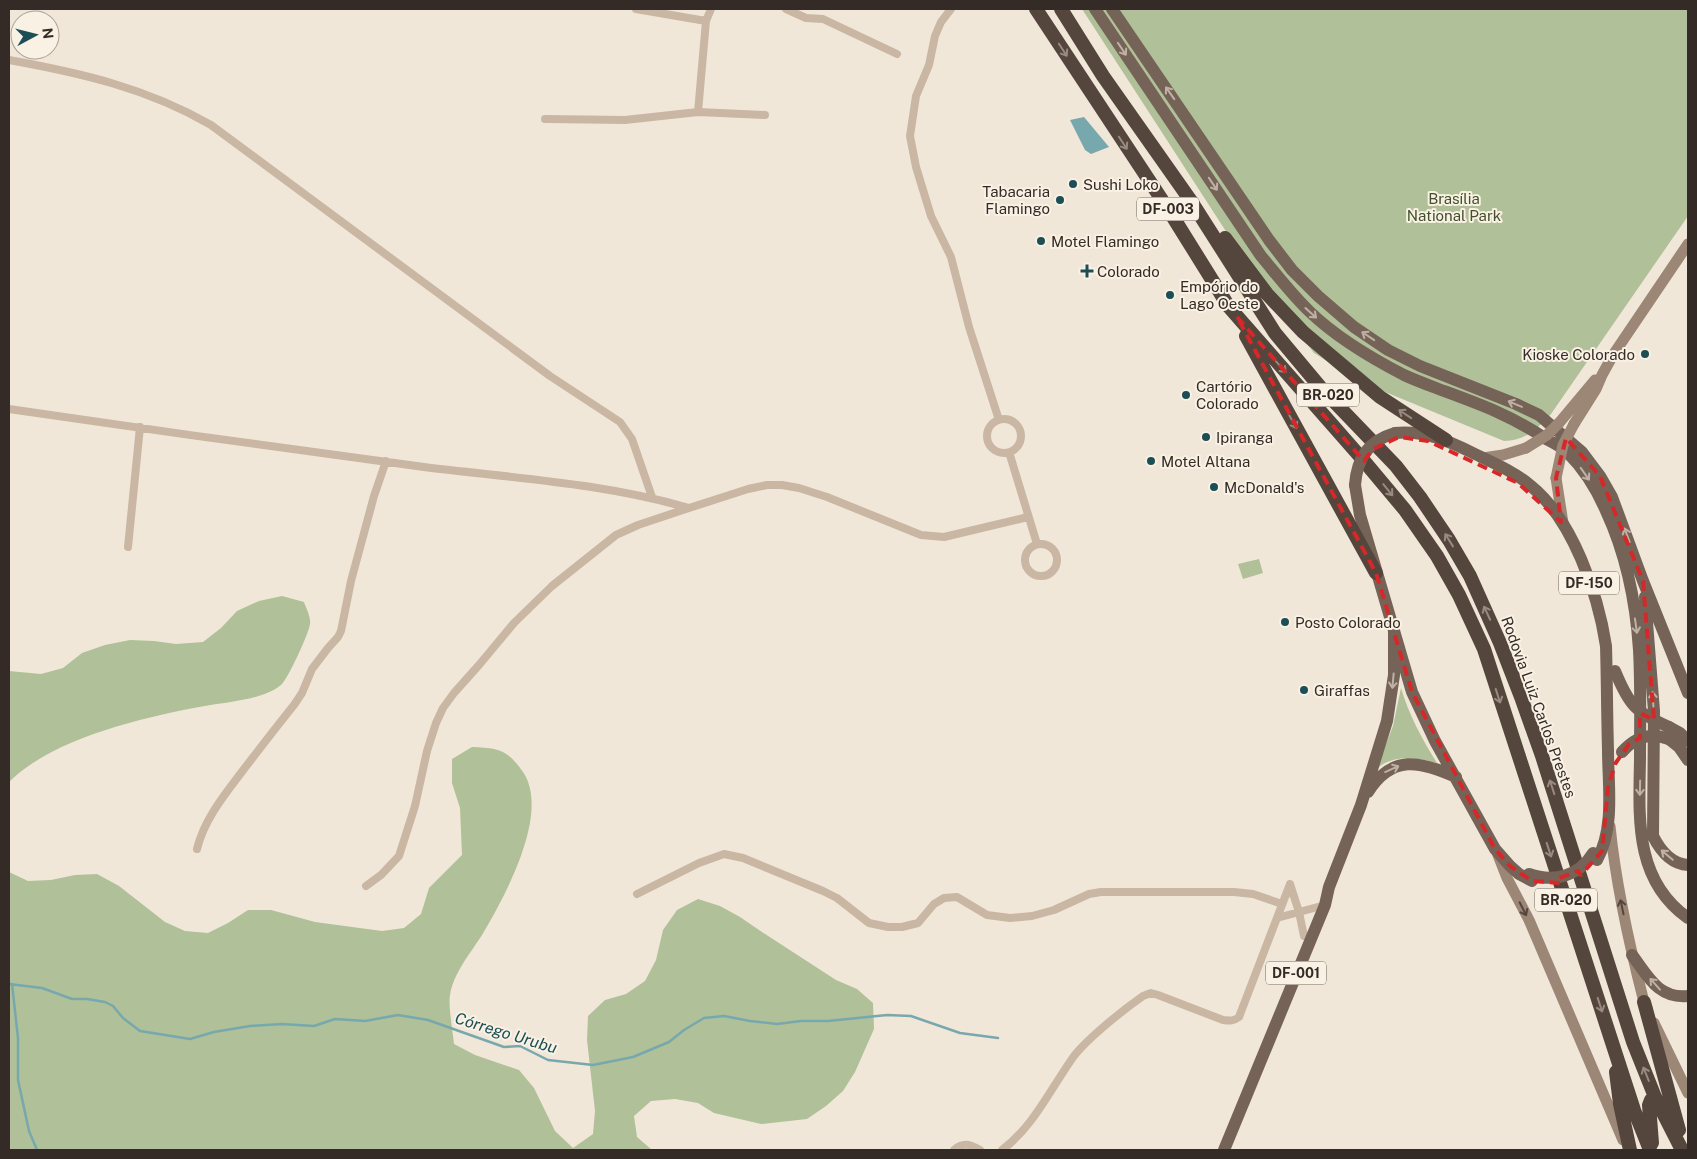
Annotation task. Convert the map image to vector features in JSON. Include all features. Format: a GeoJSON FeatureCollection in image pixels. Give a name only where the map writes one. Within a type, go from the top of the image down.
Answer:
{"type":"FeatureCollection","features":[{"type":"Feature","properties":{"kind":"highway","name":"DF-003"},"geometry":{"type":"LineString","coordinates":[[1036,9],[1237,317]]}},
{"type":"Feature","properties":{"kind":"highway","name":"DF-003"},"geometry":{"type":"LineString","coordinates":[[1061,9],[1103,76],[1191,201]]}},
{"type":"Feature","properties":{"kind":"highway"},"geometry":{"type":"LineString","coordinates":[[1191,201],[1223,237],[1267,294],[1303,332],[1380,397],[1446,440]]}},
{"type":"Feature","properties":{"kind":"highway","name":"Rodovia Luiz Carlos Prestes"},"geometry":{"type":"LineString","coordinates":[[1191,201],[1275,333],[1320,388],[1402,474],[1449,540],[1470,576],[1500,643],[1521,697],[1545,766],[1633,1042],[1656,1097],[1683,1150]]}},
{"type":"Feature","properties":{"kind":"highway"},"geometry":{"type":"LineString","coordinates":[[1237,317],[1269,380],[1376,573]]}},
{"type":"Feature","properties":{"kind":"highway","name":"BR-020"},"geometry":{"type":"LineString","coordinates":[[1237,317],[1364,461],[1404,510],[1437,556],[1459,595],[1484,650],[1634,1110],[1652,1150]]}},
{"type":"Feature","properties":{"kind":"highway"},"geometry":{"type":"LineString","coordinates":[[1644,1002],[1683,1150]]}},
{"type":"Feature","properties":{"kind":"highway"},"geometry":{"type":"LineString","coordinates":[[1615,1049],[1620,1104],[1628,1150]]}},
{"type":"Feature","properties":{"kind":"highway"},"geometry":{"type":"LineString","coordinates":[[1652,1150],[1649,1105],[1651,1100],[1656,1097]]}},
{"type":"Feature","properties":{"kind":"main road"},"geometry":{"type":"LineString","coordinates":[[1095,9],[1262,256],[1285,286],[1310,312],[1340,336],[1373,358],[1406,376],[1500,412],[1525,424],[1567,452],[1585,472],[1607,512],[1630,582],[1639,649],[1639,822],[1644,851],[1654,879],[1662,892],[1688,918]]}},
{"type":"Feature","properties":{"kind":"main road"},"geometry":{"type":"LineString","coordinates":[[1112,9],[1269,240],[1292,270],[1318,296],[1354,327],[1388,350],[1420,366],[1539,415],[1577,448],[1600,476],[1612,498],[1688,693]]}},
{"type":"Feature","properties":{"kind":"main road"},"geometry":{"type":"LineString","coordinates":[[1563,523],[1556,478],[1563,445],[1596,389],[1613,355],[1688,244]]}},
{"type":"Feature","properties":{"kind":"main road"},"geometry":{"type":"LineString","coordinates":[[1483,458],[1503,455],[1526,448],[1547,435],[1594,381],[1602,375]]}},
{"type":"Feature","properties":{"kind":"main road","name":"DF-150"},"geometry":{"type":"LineString","coordinates":[[1397,435],[1413,433],[1446,440],[1518,476],[1543,497],[1563,523],[1583,566],[1599,612],[1606,646],[1615,671],[1631,704],[1669,733],[1688,760]]}},
{"type":"Feature","properties":{"kind":"main road"},"geometry":{"type":"LineString","coordinates":[[1583,566],[1557,523],[1532,492],[1503,474],[1446,447],[1416,437],[1397,435],[1379,439],[1366,450],[1358,463],[1357,485],[1360,515],[1412,692],[1435,741],[1495,849],[1507,878],[1529,920],[1628,1150]]}},
{"type":"Feature","properties":{"kind":"main road"},"geometry":{"type":"LineString","coordinates":[[1643,580],[1654,711],[1653,836],[1659,848],[1667,855],[1676,862],[1688,865]]}},
{"type":"Feature","properties":{"kind":"main road","name":"DF-001"},"geometry":{"type":"LineString","coordinates":[[1224,1150],[1361,805],[1387,720],[1391,700],[1394,675],[1394,632]]}},
{"type":"Feature","properties":{"kind":"main road","name":"DF-150"},"geometry":{"type":"LineString","coordinates":[[1595,857],[1602,851],[1608,810],[1606,646]]}},
{"type":"Feature","properties":{"kind":"main road","name":"DF-150"},"geometry":{"type":"LineString","coordinates":[[1608,788],[1615,764],[1629,744],[1642,737],[1660,736],[1669,733],[1680,733],[1688,741]]}},
{"type":"Feature","properties":{"kind":"main road"},"geometry":{"type":"LineString","coordinates":[[1495,849],[1515,870],[1553,883],[1572,879],[1588,870],[1595,857],[1599,834],[1602,774],[1608,748]]}},
{"type":"Feature","properties":{"kind":"main road","name":"DF-001"},"geometry":{"type":"LineString","coordinates":[[1361,805],[1375,781],[1384,772],[1401,765],[1433,767],[1456,777]]}},
{"type":"Feature","properties":{"kind":"main road"},"geometry":{"type":"LineString","coordinates":[[1608,810],[1617,883],[1644,1002],[1688,1093]]}},
{"type":"Feature","properties":{"kind":"main road"},"geometry":{"type":"LineString","coordinates":[[1477,814],[1513,861],[1531,877]]}},
{"type":"Feature","properties":{"kind":"main road","name":"DF-001"},"geometry":{"type":"LineString","coordinates":[[1216,1150],[1304,936],[1321,906]]}},
{"type":"Feature","properties":{"kind":"main road"},"geometry":{"type":"LineString","coordinates":[[1632,955],[1661,990],[1672,996],[1688,996]]}},
{"type":"Feature","properties":{"kind":"street"},"geometry":{"type":"LineString","coordinates":[[636,9],[706,21]]}},
{"type":"Feature","properties":{"kind":"street"},"geometry":{"type":"LineString","coordinates":[[698,112],[706,21],[711,9]]}},
{"type":"Feature","properties":{"kind":"street"},"geometry":{"type":"LineString","coordinates":[[786,9],[806,18],[823,19],[897,54]]}},
{"type":"Feature","properties":{"kind":"street"},"geometry":{"type":"LineString","coordinates":[[951,9],[941,22],[935,36],[929,65],[916,96],[910,136],[916,167],[931,216],[951,257],[969,327],[999,420]]}},
{"type":"Feature","properties":{"kind":"street"},"geometry":{"type":"LineString","coordinates":[[9,60],[101,79],[184,110],[211,126],[550,376],[620,422],[632,439],[652,497]]}},
{"type":"Feature","properties":{"kind":"street"},"geometry":{"type":"LineString","coordinates":[[545,120],[625,120],[698,112],[765,115]]}},
{"type":"Feature","properties":{"kind":"street"},"geometry":{"type":"LineString","coordinates":[[9,410],[386,461],[558,482],[652,497],[689,508]]}},
{"type":"Feature","properties":{"kind":"street"},"geometry":{"type":"LineString","coordinates":[[1006,419],[1012,421],[1020,431],[1019,444],[1009,452],[1002,453],[996,451],[988,441],[987,434],[989,428],[999,420],[1006,419]]}},
{"type":"Feature","properties":{"kind":"street"},"geometry":{"type":"LineString","coordinates":[[128,547],[140,427]]}},
{"type":"Feature","properties":{"kind":"street"},"geometry":{"type":"LineString","coordinates":[[1009,452],[1037,544]]}},
{"type":"Feature","properties":{"kind":"street"},"geometry":{"type":"LineString","coordinates":[[197,849],[204,828],[224,796],[294,705],[316,663],[338,637],[374,496],[386,461]]}},
{"type":"Feature","properties":{"kind":"street"},"geometry":{"type":"LineString","coordinates":[[366,886],[381,875],[399,856],[415,806],[436,723],[443,708],[514,623],[536,601],[604,544],[624,530],[748,489],[768,485],[799,488],[827,497],[921,535],[932,537],[944,537],[1028,517]]}},
{"type":"Feature","properties":{"kind":"street"},"geometry":{"type":"LineString","coordinates":[[1037,544],[1049,546],[1054,550],[1056,556],[1056,567],[1052,572],[1041,577],[1029,572],[1025,566],[1024,559],[1026,552],[1037,544]]}},
{"type":"Feature","properties":{"kind":"street"},"geometry":{"type":"LineString","coordinates":[[637,894],[699,863],[724,854],[743,858],[823,891],[837,898],[869,922],[888,927],[902,927],[918,923],[939,900],[952,897],[962,900],[987,915],[1010,918],[1032,916],[1054,910],[1089,894],[1101,892],[1234,892],[1253,894],[1282,904]]}},
{"type":"Feature","properties":{"kind":"street"},"geometry":{"type":"LineString","coordinates":[[1002,1150],[1024,1130],[1076,1054],[1143,996],[1148,994],[1158,995],[1223,1020],[1236,1020],[1239,1017],[1290,884],[1304,936]]}},
{"type":"Feature","properties":{"kind":"street"},"geometry":{"type":"LineString","coordinates":[[1277,918],[1321,906]]}},
{"type":"Feature","properties":{"kind":"street"},"geometry":{"type":"LineString","coordinates":[[954,1150],[958,1146],[966,1144],[980,1150]]}},
{"type":"Feature","properties":{"kind":"highlighted area"},"geometry":{"type":"Polygon","coordinates":[[[1237,317],[1364,461],[1373,449],[1399,437],[1428,441],[1518,483],[1561,522],[1556,478],[1566,438],[1600,476],[1643,581],[1654,720],[1640,713],[1640,738],[1629,744],[1615,764],[1608,788],[1602,851],[1581,875],[1578,871],[1559,878],[1560,883],[1532,881],[1510,866],[1495,849],[1412,692],[1376,573],[1237,317]]]}},
{"type":"Feature","properties":{"kind":"green space","name":"Brasília National Park"},"geometry":{"type":"Polygon","coordinates":[[[1082,9],[1688,9],[1688,216],[1551,414],[1530,433],[1518,439],[1504,441],[1361,382],[1314,353],[1264,290],[1082,9]]]}},
{"type":"Feature","properties":{"kind":"green space"},"geometry":{"type":"Polygon","coordinates":[[[1259,559],[1263,573],[1243,579],[1238,564],[1259,559]]]}},
{"type":"Feature","properties":{"kind":"green space"},"geometry":{"type":"Polygon","coordinates":[[[282,596],[304,602],[310,621],[309,629],[298,656],[281,685],[255,697],[155,716],[101,732],[50,753],[9,782],[9,671],[41,674],[63,668],[82,653],[105,645],[130,640],[176,644],[203,642],[221,628],[237,611],[259,601],[282,596]]]}},
{"type":"Feature","properties":{"kind":"green space"},"geometry":{"type":"Polygon","coordinates":[[[1401,688],[1416,727],[1437,763],[1413,758],[1396,759],[1389,761],[1376,770],[1393,726],[1401,688]]]}},
{"type":"Feature","properties":{"kind":"green space"},"geometry":{"type":"Polygon","coordinates":[[[472,747],[501,751],[517,764],[523,772],[530,789],[532,810],[528,832],[512,878],[502,900],[459,971],[452,987],[450,1005],[454,1044],[475,1055],[519,1070],[534,1088],[555,1131],[573,1148],[593,1134],[595,1111],[587,1040],[588,1016],[605,1000],[626,994],[645,981],[656,960],[663,930],[677,910],[698,899],[720,906],[740,917],[836,980],[857,989],[873,1003],[874,1029],[855,1072],[843,1091],[807,1119],[761,1124],[714,1113],[698,1103],[675,1099],[651,1101],[634,1116],[637,1137],[652,1150],[9,1150],[9,872],[28,881],[97,874],[119,886],[165,922],[185,931],[208,933],[248,910],[271,910],[315,922],[382,931],[404,928],[421,914],[429,888],[462,855],[460,808],[452,783],[452,759],[472,747]]]}},
{"type":"Feature","properties":{"kind":"water"},"geometry":{"type":"Polygon","coordinates":[[[1084,117],[1109,147],[1091,154],[1085,150],[1070,120],[1084,117]]]}},
{"type":"Feature","properties":{"kind":"waterway","name":"Córrego Urubu"},"geometry":{"type":"LineString","coordinates":[[9,984],[42,988],[72,999],[105,1002],[113,1006],[123,1018],[140,1031],[190,1039],[214,1032],[250,1026],[282,1024],[314,1026],[335,1019],[365,1021],[398,1015],[428,1020],[504,1047],[520,1046],[548,1060],[593,1065],[633,1057],[669,1042],[704,1018],[724,1016],[777,1024],[887,1015],[911,1016],[960,1033],[998,1038]]}},
{"type":"Feature","properties":{"kind":"waterway"},"geometry":{"type":"LineString","coordinates":[[12,984],[18,1038],[18,1080],[29,1131],[37,1150]]}},
{"type":"Feature","properties":{"kind":"place","name":"Sushi Loko"},"geometry":{"type":"Point","coordinates":[1073,184]}},
{"type":"Feature","properties":{"kind":"place","name":"Tabacaria Flamingo"},"geometry":{"type":"Point","coordinates":[1060,200]}},
{"type":"Feature","properties":{"kind":"place","name":"Motel Flamingo"},"geometry":{"type":"Point","coordinates":[1041,241]}},
{"type":"Feature","properties":{"kind":"place","name":"Colorado"},"geometry":{"type":"Point","coordinates":[1087,271]}},
{"type":"Feature","properties":{"kind":"place","name":"Empório do Lago Oeste"},"geometry":{"type":"Point","coordinates":[1170,295]}},
{"type":"Feature","properties":{"kind":"place","name":"Kioske Colorado"},"geometry":{"type":"Point","coordinates":[1645,354]}},
{"type":"Feature","properties":{"kind":"place","name":"Cartório Colorado"},"geometry":{"type":"Point","coordinates":[1186,395]}},
{"type":"Feature","properties":{"kind":"place","name":"Ipiranga"},"geometry":{"type":"Point","coordinates":[1206,437]}},
{"type":"Feature","properties":{"kind":"place","name":"Motel Altana"},"geometry":{"type":"Point","coordinates":[1151,461]}},
{"type":"Feature","properties":{"kind":"place","name":"McDonald's"},"geometry":{"type":"Point","coordinates":[1214,487]}},
{"type":"Feature","properties":{"kind":"place","name":"Posto Colorado"},"geometry":{"type":"Point","coordinates":[1285,622]}},
{"type":"Feature","properties":{"kind":"place","name":"Giraffas"},"geometry":{"type":"Point","coordinates":[1304,690]}}]}
